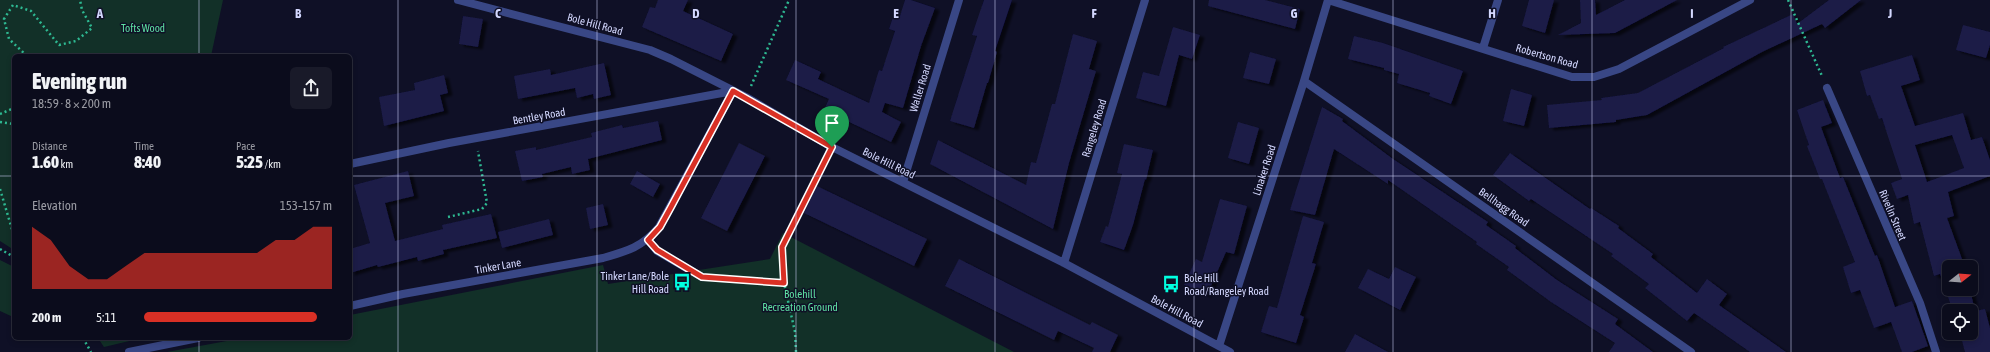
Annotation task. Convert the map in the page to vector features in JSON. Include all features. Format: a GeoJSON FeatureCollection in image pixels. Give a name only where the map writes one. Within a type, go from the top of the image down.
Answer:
{"type":"FeatureCollection","features":[{"type":"Feature","properties":{"kind":"street","name":"Bole Hill Road"},"geometry":{"type":"LineString","coordinates":[[458,0],[650,50],[671,59],[746,97],[832,147],[1064,263],[1230,352]]}},
{"type":"Feature","properties":{"kind":"street","name":"Waller Road"},"geometry":{"type":"LineString","coordinates":[[903,182],[958,0]]}},
{"type":"Feature","properties":{"kind":"street","name":"Rangeley Road"},"geometry":{"type":"LineString","coordinates":[[1064,263],[1145,0]]}},
{"type":"Feature","properties":{"kind":"street","name":"Robertson Road"},"geometry":{"type":"LineString","coordinates":[[1328,0],[1572,77],[1594,77],[1619,70],[1750,0]]}},
{"type":"Feature","properties":{"kind":"street","name":"Linaker Road"},"geometry":{"type":"LineString","coordinates":[[1219,346],[1304,81],[1328,0]]}},
{"type":"Feature","properties":{"kind":"street"},"geometry":{"type":"LineString","coordinates":[[1483,48],[1498,0]]}},
{"type":"Feature","properties":{"kind":"street","name":"Bellhagg Road"},"geometry":{"type":"LineString","coordinates":[[1304,81],[1691,352]]}},
{"type":"Feature","properties":{"kind":"street","name":"Rivelin Street"},"geometry":{"type":"LineString","coordinates":[[1827,88],[1920,303],[1936,352]]}},
{"type":"Feature","properties":{"kind":"street","name":"Bentley Road"},"geometry":{"type":"LineString","coordinates":[[352,164],[733,91]]}},
{"type":"Feature","properties":{"kind":"street","name":"Tinker Lane"},"geometry":{"type":"LineString","coordinates":[[352,306],[403,294],[604,258],[631,250],[648,240],[660,227],[733,91]]}},
{"type":"Feature","properties":{"kind":"street"},"geometry":{"type":"LineString","coordinates":[[648,240],[657,250],[702,277]]}},
{"type":"Feature","properties":{"kind":"street"},"geometry":{"type":"LineString","coordinates":[[129,352],[188,340]]}},
{"type":"Feature","properties":{"kind":"path"},"geometry":{"type":"LineString","coordinates":[[25,54],[9,39],[4,19],[13,5],[31,11],[60,45],[76,41],[92,28],[82,10],[80,0]]}},
{"type":"Feature","properties":{"kind":"path"},"geometry":{"type":"LineString","coordinates":[[746,97],[789,0]]}},
{"type":"Feature","properties":{"kind":"path"},"geometry":{"type":"LineString","coordinates":[[1788,0],[1827,88]]}},
{"type":"Feature","properties":{"kind":"path"},"geometry":{"type":"LineString","coordinates":[[0,114],[12,109]]}},
{"type":"Feature","properties":{"kind":"path"},"geometry":{"type":"LineString","coordinates":[[0,122],[12,124]]}},
{"type":"Feature","properties":{"kind":"path"},"geometry":{"type":"LineString","coordinates":[[448,217],[482,209],[487,203],[476,139]]}},
{"type":"Feature","properties":{"kind":"path"},"geometry":{"type":"LineString","coordinates":[[796,352],[796,332],[784,283],[782,247],[832,147]]}},
{"type":"Feature","properties":{"kind":"path"},"geometry":{"type":"LineString","coordinates":[[0,189],[12,229]]}},
{"type":"Feature","properties":{"kind":"path"},"geometry":{"type":"LineString","coordinates":[[0,249],[12,256]]}},
{"type":"Feature","properties":{"kind":"path"},"geometry":{"type":"LineString","coordinates":[[702,277],[784,283]]}},
{"type":"Feature","properties":{"kind":"path"},"geometry":{"type":"LineString","coordinates":[[84,340],[91,352]]}},
{"type":"Feature","properties":{"kind":"green space","name":"Tofts Wood"},"geometry":{"type":"Polygon","coordinates":[[[0,0],[223,0],[211,54],[12,54],[12,249],[0,241],[0,0]]]}},
{"type":"Feature","properties":{"kind":"green space","name":"Bolehill Recreation Ground"},"geometry":{"type":"Polygon","coordinates":[[[783,233],[1014,352],[167,352],[232,340],[352,340],[352,315],[603,265],[608,284],[770,259],[783,233]]]}},
{"type":"Feature","properties":{"kind":"green space"},"geometry":{"type":"Polygon","coordinates":[[[0,260],[12,266],[12,317],[0,311],[0,260]]]}},
{"type":"Feature","properties":{"kind":"green space"},"geometry":{"type":"Polygon","coordinates":[[[99,340],[134,340],[104,347],[99,340]]]}},
{"type":"Feature","properties":{"kind":"building"},"geometry":{"type":"Polygon","coordinates":[[[658,0],[688,0],[683,11],[733,34],[721,61],[642,27],[650,7],[655,8],[658,0]]]}},
{"type":"Feature","properties":{"kind":"building"},"geometry":{"type":"Polygon","coordinates":[[[905,0],[911,0],[935,8],[921,46],[903,108],[885,103],[882,112],[901,122],[891,142],[824,110],[829,99],[786,80],[795,60],[821,72],[818,79],[869,103],[879,70],[882,71],[895,31],[889,29],[894,14],[900,16],[905,0]]]}},
{"type":"Feature","properties":{"kind":"building"},"geometry":{"type":"Polygon","coordinates":[[[984,0],[1012,0],[995,51],[997,52],[974,128],[950,121],[977,36],[972,35],[984,0]]]}},
{"type":"Feature","properties":{"kind":"building"},"geometry":{"type":"Polygon","coordinates":[[[1209,0],[1265,0],[1300,9],[1295,29],[1208,6],[1209,0]]]}},
{"type":"Feature","properties":{"kind":"building"},"geometry":{"type":"Polygon","coordinates":[[[1529,0],[1554,0],[1545,33],[1522,26],[1529,0]]]}},
{"type":"Feature","properties":{"kind":"building"},"geometry":{"type":"Polygon","coordinates":[[[1580,0],[1595,0],[1596,15],[1625,0],[1677,0],[1615,33],[1558,35],[1581,23],[1580,0]]]}},
{"type":"Feature","properties":{"kind":"building"},"geometry":{"type":"Polygon","coordinates":[[[1829,0],[1861,0],[1825,28],[1822,24],[1762,52],[1647,115],[1616,120],[1616,122],[1549,128],[1547,105],[1602,100],[1601,98],[1638,93],[1724,48],[1723,47],[1793,14],[1797,24],[1829,0]]]}},
{"type":"Feature","properties":{"kind":"building"},"geometry":{"type":"Polygon","coordinates":[[[463,16],[483,19],[478,47],[459,44],[463,16]]]}},
{"type":"Feature","properties":{"kind":"building"},"geometry":{"type":"Polygon","coordinates":[[[1963,25],[1990,32],[1990,45],[1986,58],[1956,50],[1963,25]]]}},
{"type":"Feature","properties":{"kind":"building"},"geometry":{"type":"Polygon","coordinates":[[[1173,27],[1200,35],[1192,59],[1179,55],[1166,106],[1136,98],[1143,72],[1159,76],[1173,27]]]}},
{"type":"Feature","properties":{"kind":"building"},"geometry":{"type":"Polygon","coordinates":[[[1073,34],[1097,41],[1089,69],[1096,71],[1069,163],[1053,229],[930,164],[938,140],[1026,185],[1031,162],[1036,163],[1052,104],[1055,104],[1073,34]]]}},
{"type":"Feature","properties":{"kind":"building"},"geometry":{"type":"Polygon","coordinates":[[[1354,36],[1383,43],[1463,71],[1451,104],[1429,96],[1430,93],[1397,83],[1399,74],[1384,70],[1384,68],[1348,59],[1354,36]]]}},
{"type":"Feature","properties":{"kind":"building"},"geometry":{"type":"Polygon","coordinates":[[[1250,52],[1276,59],[1269,84],[1243,78],[1250,52]]]}},
{"type":"Feature","properties":{"kind":"building"},"geometry":{"type":"Polygon","coordinates":[[[1912,55],[1920,80],[1901,86],[1915,126],[1963,113],[1971,140],[1982,137],[1990,160],[1990,176],[1948,192],[1954,216],[1947,218],[1962,260],[1942,260],[1942,280],[1940,274],[1934,276],[1920,222],[1914,224],[1908,195],[1897,199],[1891,183],[1902,179],[1882,118],[1879,119],[1870,95],[1867,96],[1860,71],[1912,55]],[[1952,135],[1915,145],[1927,182],[1964,168],[1952,135]]]}},
{"type":"Feature","properties":{"kind":"building"},"geometry":{"type":"Polygon","coordinates":[[[604,63],[611,95],[594,99],[593,94],[577,98],[575,88],[518,99],[514,76],[550,69],[551,75],[604,63]]]}},
{"type":"Feature","properties":{"kind":"building"},"geometry":{"type":"Polygon","coordinates":[[[444,75],[448,93],[440,95],[444,111],[384,126],[379,97],[415,90],[414,83],[444,75]]]}},
{"type":"Feature","properties":{"kind":"building"},"geometry":{"type":"Polygon","coordinates":[[[1511,89],[1532,95],[1524,126],[1503,121],[1511,89]]]}},
{"type":"Feature","properties":{"kind":"building"},"geometry":{"type":"Polygon","coordinates":[[[1823,100],[1832,123],[1821,127],[1840,178],[1843,177],[1875,256],[1877,255],[1895,307],[1912,301],[1928,346],[1912,352],[1902,352],[1891,322],[1874,328],[1860,290],[1851,293],[1843,267],[1855,262],[1822,179],[1820,179],[1807,146],[1809,145],[1797,110],[1823,100]]]}},
{"type":"Feature","properties":{"kind":"building"},"geometry":{"type":"Polygon","coordinates":[[[1322,107],[1343,119],[1342,121],[1393,159],[1488,222],[1486,225],[1516,246],[1515,248],[1557,280],[1618,319],[1615,324],[1653,352],[1609,352],[1615,343],[1551,302],[1507,270],[1509,267],[1476,244],[1477,242],[1388,180],[1388,184],[1334,149],[1315,215],[1290,210],[1322,107]]]}},
{"type":"Feature","properties":{"kind":"building"},"geometry":{"type":"Polygon","coordinates":[[[658,121],[662,140],[588,159],[590,170],[572,174],[571,167],[542,174],[543,177],[522,181],[515,151],[536,147],[536,150],[592,137],[591,133],[622,125],[623,128],[658,121]]]}},
{"type":"Feature","properties":{"kind":"building"},"geometry":{"type":"Polygon","coordinates":[[[1238,122],[1259,128],[1249,164],[1228,158],[1238,122]]]}},
{"type":"Feature","properties":{"kind":"building"},"geometry":{"type":"Polygon","coordinates":[[[739,143],[765,156],[727,231],[701,218],[739,143]]]}},
{"type":"Feature","properties":{"kind":"building"},"geometry":{"type":"Polygon","coordinates":[[[1124,144],[1153,150],[1133,225],[1124,250],[1100,242],[1106,226],[1108,227],[1122,174],[1117,173],[1124,144]]]}},
{"type":"Feature","properties":{"kind":"building"},"geometry":{"type":"Polygon","coordinates":[[[1510,153],[1590,209],[1591,208],[1619,226],[1618,228],[1653,254],[1651,257],[1697,293],[1707,279],[1727,294],[1719,305],[1786,352],[1750,352],[1694,313],[1687,321],[1645,288],[1649,284],[1611,256],[1613,254],[1531,199],[1529,201],[1493,175],[1510,153]]]}},
{"type":"Feature","properties":{"kind":"building"},"geometry":{"type":"Polygon","coordinates":[[[408,171],[414,196],[385,203],[395,241],[443,229],[442,225],[491,214],[497,238],[443,250],[444,254],[418,261],[417,257],[378,267],[377,265],[352,272],[352,248],[370,243],[354,185],[408,171]]]}},
{"type":"Feature","properties":{"kind":"building"},"geometry":{"type":"Polygon","coordinates":[[[637,171],[660,184],[653,197],[630,184],[637,171]]]}},
{"type":"Feature","properties":{"kind":"building"},"geometry":{"type":"Polygon","coordinates":[[[817,186],[927,239],[914,266],[804,213],[817,186]]]}},
{"type":"Feature","properties":{"kind":"building"},"geometry":{"type":"Polygon","coordinates":[[[1220,199],[1247,206],[1234,254],[1226,252],[1207,295],[1184,285],[1196,259],[1202,262],[1220,199]]]}},
{"type":"Feature","properties":{"kind":"building"},"geometry":{"type":"Polygon","coordinates":[[[603,204],[608,225],[590,229],[586,208],[603,204]]]}},
{"type":"Feature","properties":{"kind":"building"},"geometry":{"type":"Polygon","coordinates":[[[1303,216],[1324,222],[1312,263],[1316,264],[1300,315],[1304,317],[1296,343],[1261,332],[1269,306],[1277,308],[1303,216]]]}},
{"type":"Feature","properties":{"kind":"building"},"geometry":{"type":"Polygon","coordinates":[[[549,219],[553,235],[502,248],[498,232],[549,219]]]}},
{"type":"Feature","properties":{"kind":"building"},"geometry":{"type":"Polygon","coordinates":[[[959,259],[1090,325],[1092,322],[1118,335],[1110,352],[1092,352],[1094,348],[1058,331],[1054,340],[945,286],[959,259]]]}},
{"type":"Feature","properties":{"kind":"building"},"geometry":{"type":"Polygon","coordinates":[[[1395,267],[1416,277],[1400,310],[1358,288],[1368,269],[1389,279],[1395,267]]]}},
{"type":"Feature","properties":{"kind":"building"},"geometry":{"type":"Polygon","coordinates":[[[1948,296],[1972,296],[1973,304],[1951,304],[1948,296]]]}},
{"type":"Feature","properties":{"kind":"building"},"geometry":{"type":"Polygon","coordinates":[[[1985,309],[1990,328],[1990,352],[1965,352],[1962,340],[1978,340],[1978,310],[1985,309]]]}},
{"type":"Feature","properties":{"kind":"building"},"geometry":{"type":"Polygon","coordinates":[[[1355,334],[1388,352],[1345,352],[1355,334]]]}},
{"type":"Feature","properties":{"kind":"place","name":"Tinker Lane/Bole Hill Road"},"geometry":{"type":"Point","coordinates":[682,282]}},
{"type":"Feature","properties":{"kind":"place","name":"Bole Hill Road/Rangeley Road"},"geometry":{"type":"Point","coordinates":[1171,284]}},
{"type":"Feature","properties":{"kind":"route"},"geometry":{"type":"LineString","coordinates":[[733,91],[832,147],[782,247],[784,283],[702,277],[657,250],[648,240],[660,227],[733,91]]}}]}
